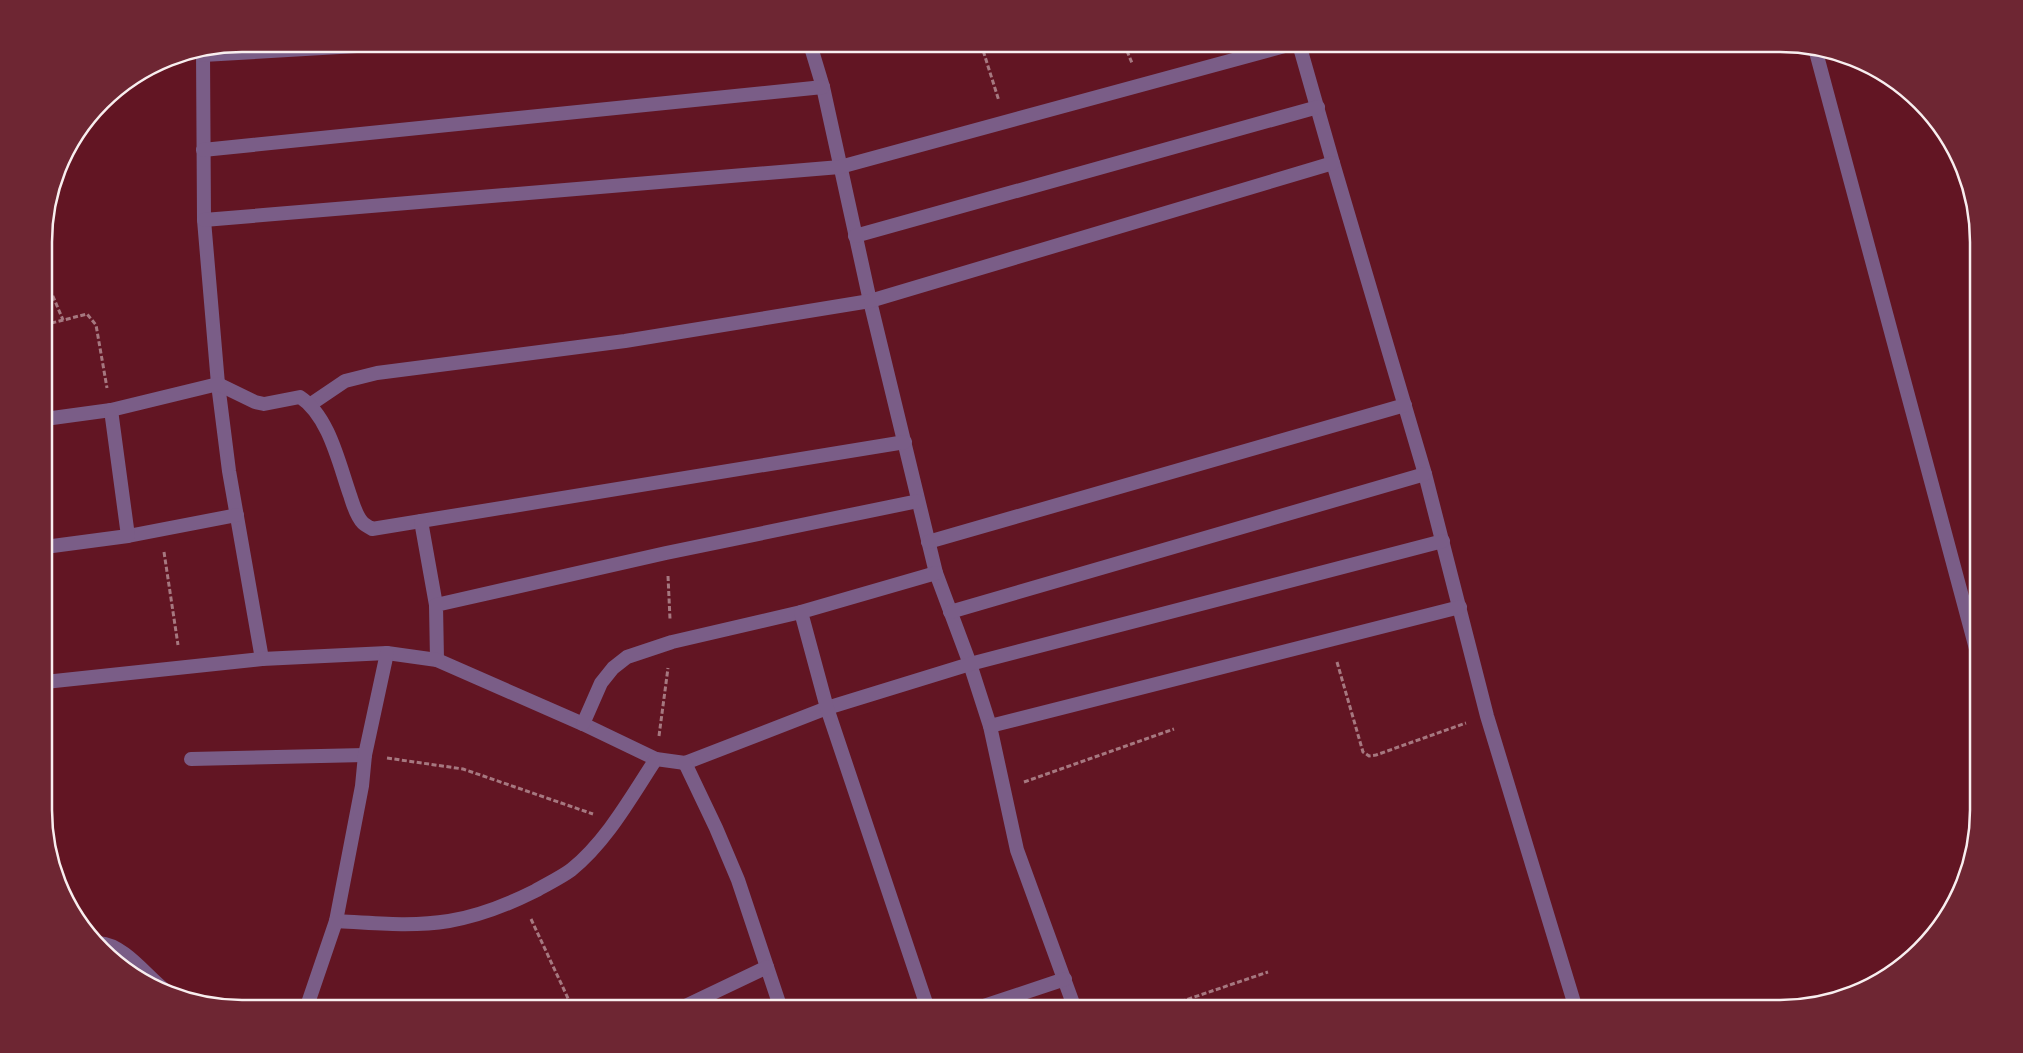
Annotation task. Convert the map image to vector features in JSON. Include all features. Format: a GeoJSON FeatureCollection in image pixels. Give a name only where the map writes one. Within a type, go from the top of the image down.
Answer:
{"type":"FeatureCollection","features":[{"type":"Feature","properties":{"kind":"street"},"geometry":{"type":"LineString","coordinates":[[812,52],[823,87],[870,301],[936,573],[970,664],[990,726],[1002,789],[1017,850],[1072,1001]]}},
{"type":"Feature","properties":{"kind":"street"},"geometry":{"type":"LineString","coordinates":[[204,220],[840,167],[1263,52]]}},
{"type":"Feature","properties":{"kind":"street"},"geometry":{"type":"LineString","coordinates":[[1301,52],[1425,474],[1487,716],[1574,1001]]}},
{"type":"Feature","properties":{"kind":"street"},"geometry":{"type":"LineString","coordinates":[[203,56],[204,220],[218,384],[229,471],[262,659]]}},
{"type":"Feature","properties":{"kind":"street"},"geometry":{"type":"LineString","coordinates":[[1817,56],[1970,626]]}},
{"type":"Feature","properties":{"kind":"street"},"geometry":{"type":"LineString","coordinates":[[203,150],[823,87]]}},
{"type":"Feature","properties":{"kind":"street"},"geometry":{"type":"LineString","coordinates":[[855,236],[1318,107]]}},
{"type":"Feature","properties":{"kind":"street"},"geometry":{"type":"LineString","coordinates":[[311,404],[345,381],[377,373],[625,341],[870,301],[1333,164]]}},
{"type":"Feature","properties":{"kind":"street"},"geometry":{"type":"LineString","coordinates":[[53,418],[111,410],[218,384],[255,402],[264,404],[300,397],[311,404],[327,433],[354,507],[363,524],[372,529],[905,442]]}},
{"type":"Feature","properties":{"kind":"street"},"geometry":{"type":"LineString","coordinates":[[928,542],[1405,405]]}},
{"type":"Feature","properties":{"kind":"street"},"geometry":{"type":"LineString","coordinates":[[111,410],[128,536]]}},
{"type":"Feature","properties":{"kind":"street"},"geometry":{"type":"LineString","coordinates":[[950,612],[1425,474]]}},
{"type":"Feature","properties":{"kind":"street"},"geometry":{"type":"LineString","coordinates":[[436,605],[666,553],[918,501]]}},
{"type":"Feature","properties":{"kind":"street"},"geometry":{"type":"LineString","coordinates":[[53,546],[128,536],[237,515]]}},
{"type":"Feature","properties":{"kind":"street"},"geometry":{"type":"LineString","coordinates":[[421,521],[436,605],[437,660]]}},
{"type":"Feature","properties":{"kind":"street"},"geometry":{"type":"LineString","coordinates":[[53,681],[262,659],[387,653],[437,660],[583,724],[656,759],[685,763],[827,708],[970,664],[1443,541]]}},
{"type":"Feature","properties":{"kind":"street"},"geometry":{"type":"LineString","coordinates":[[583,724],[601,683],[613,668],[627,657],[672,642],[802,612],[936,573]]}},
{"type":"Feature","properties":{"kind":"street"},"geometry":{"type":"LineString","coordinates":[[990,726],[1460,607]]}},
{"type":"Feature","properties":{"kind":"street"},"geometry":{"type":"LineString","coordinates":[[802,612],[827,708],[925,1001]]}},
{"type":"Feature","properties":{"kind":"street"},"geometry":{"type":"LineString","coordinates":[[309,1001],[336,921],[362,786],[365,754],[387,653]]}},
{"type":"Feature","properties":{"kind":"street"},"geometry":{"type":"LineString","coordinates":[[191,759],[365,754]]}},
{"type":"Feature","properties":{"kind":"street"},"geometry":{"type":"LineString","coordinates":[[336,921],[411,924],[448,921],[522,898],[571,870],[615,822],[656,759]]}},
{"type":"Feature","properties":{"kind":"street"},"geometry":{"type":"LineString","coordinates":[[685,763],[738,880],[778,1001]]}},
{"type":"Feature","properties":{"kind":"street"},"geometry":{"type":"LineString","coordinates":[[108,945],[124,954],[148,975]]}},
{"type":"Feature","properties":{"kind":"street"},"geometry":{"type":"LineString","coordinates":[[696,1001],[767,967]]}},
{"type":"Feature","properties":{"kind":"street"},"geometry":{"type":"LineString","coordinates":[[999,1001],[1065,979]]}},
{"type":"Feature","properties":{"kind":"path"},"geometry":{"type":"LineString","coordinates":[[983,52],[1005,122]]}},
{"type":"Feature","properties":{"kind":"path"},"geometry":{"type":"LineString","coordinates":[[53,296],[63,320]]}},
{"type":"Feature","properties":{"kind":"path"},"geometry":{"type":"LineString","coordinates":[[53,323],[87,314],[96,325],[111,410]]}},
{"type":"Feature","properties":{"kind":"path"},"geometry":{"type":"LineString","coordinates":[[161,529],[181,667]]}},
{"type":"Feature","properties":{"kind":"path"},"geometry":{"type":"LineString","coordinates":[[1330,640],[1363,752],[1369,756],[1487,716]]}},
{"type":"Feature","properties":{"kind":"path"},"geometry":{"type":"LineString","coordinates":[[1002,789],[1174,729]]}},
{"type":"Feature","properties":{"kind":"path"},"geometry":{"type":"LineString","coordinates":[[365,754],[464,768],[615,822]]}},
{"type":"Feature","properties":{"kind":"path"},"geometry":{"type":"LineString","coordinates":[[522,898],[569,1001]]}},
{"type":"Feature","properties":{"kind":"path"},"geometry":{"type":"LineString","coordinates":[[1183,1001],[1268,972]]}}]}
